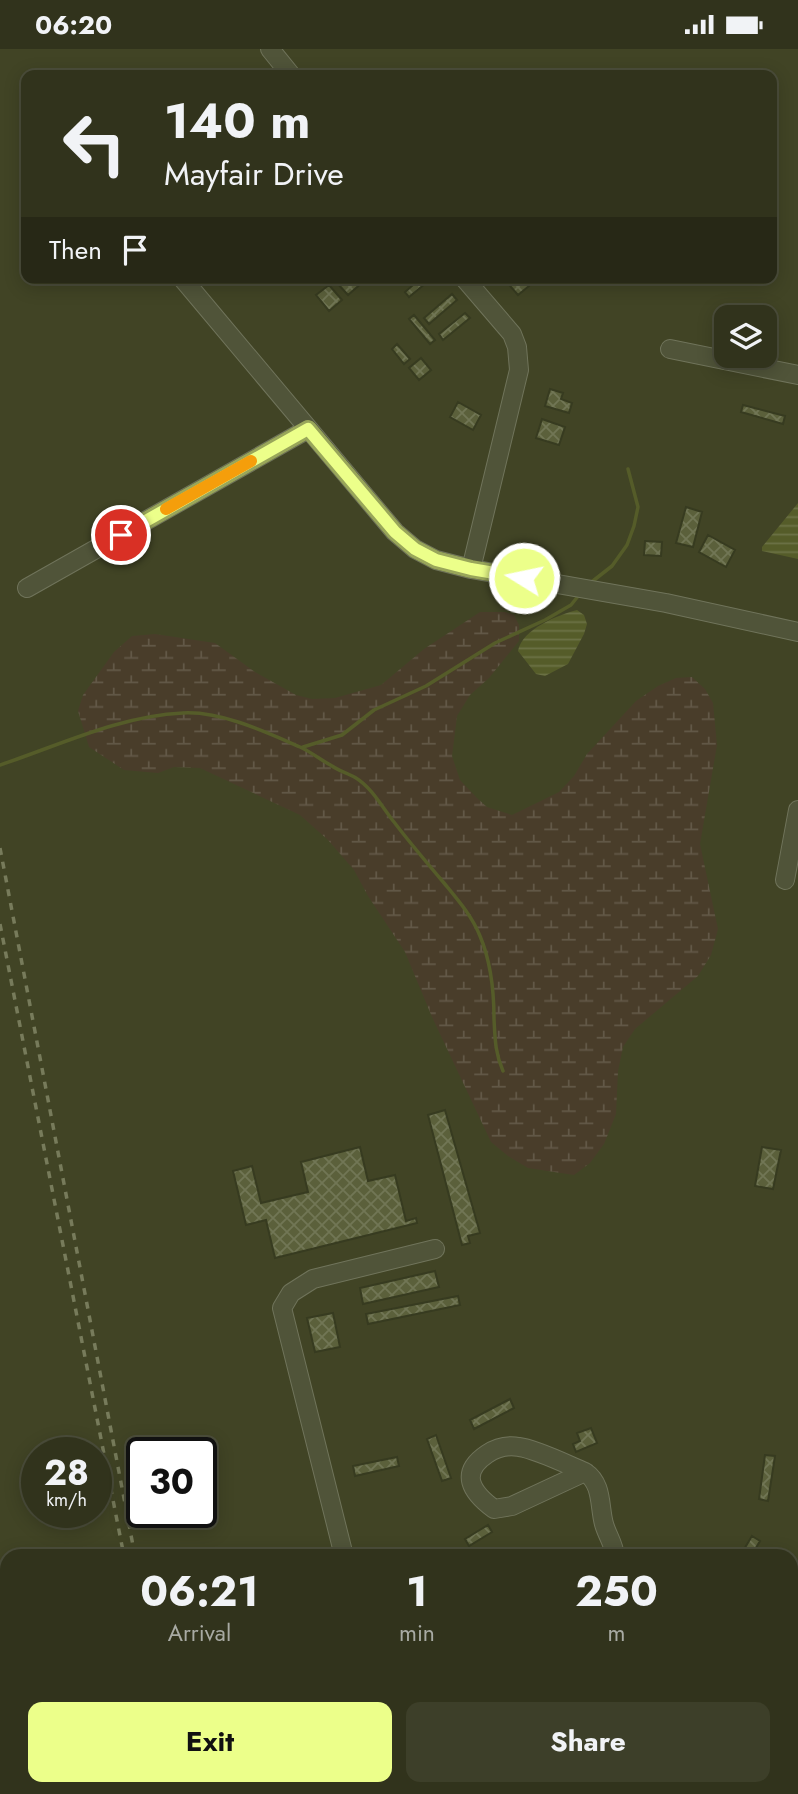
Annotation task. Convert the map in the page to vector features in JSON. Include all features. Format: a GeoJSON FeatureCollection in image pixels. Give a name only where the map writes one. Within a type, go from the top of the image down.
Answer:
{"type":"FeatureCollection","features":[{"type":"Feature","properties":{"kind":"street"},"geometry":{"type":"LineString","coordinates":[[270,49],[287,70]]}},
{"type":"Feature","properties":{"kind":"street"},"geometry":{"type":"LineString","coordinates":[[187,284],[395,532],[415,549],[436,560],[471,569],[666,603],[798,632]]}},
{"type":"Feature","properties":{"kind":"street"},"geometry":{"type":"LineString","coordinates":[[469,284],[512,334],[517,348],[519,370],[471,569]]}},
{"type":"Feature","properties":{"kind":"street"},"geometry":{"type":"LineString","coordinates":[[670,349],[798,376]]}},
{"type":"Feature","properties":{"kind":"street"},"geometry":{"type":"LineString","coordinates":[[27,588],[308,429]]}},
{"type":"Feature","properties":{"kind":"street"},"geometry":{"type":"LineString","coordinates":[[785,880],[798,810]]}},
{"type":"Feature","properties":{"kind":"street"},"geometry":{"type":"LineString","coordinates":[[342,1549],[282,1308],[291,1293],[313,1279],[435,1249]]}},
{"type":"Feature","properties":{"kind":"street"},"geometry":{"type":"LineString","coordinates":[[585,1472],[512,1506],[494,1509],[480,1498],[471,1483],[471,1469],[480,1459],[493,1450],[505,1447],[520,1447],[585,1472],[593,1477],[600,1495],[604,1523],[614,1549]]}},
{"type":"Feature","properties":{"kind":"green space"},"geometry":{"type":"Polygon","coordinates":[[[480,612],[505,612],[514,615],[519,625],[519,641],[489,678],[470,695],[457,716],[452,756],[460,780],[487,807],[512,815],[559,792],[574,776],[587,754],[636,701],[658,686],[676,678],[692,677],[705,689],[713,703],[717,745],[700,844],[718,929],[711,955],[698,976],[635,1029],[623,1047],[618,1071],[616,1114],[604,1144],[590,1163],[574,1175],[528,1168],[491,1142],[432,1017],[405,952],[354,870],[328,840],[300,815],[200,768],[174,767],[158,773],[124,770],[89,747],[78,711],[83,695],[114,652],[132,636],[155,634],[215,643],[255,672],[296,695],[312,699],[335,698],[381,685],[424,649],[480,612]]]}},
{"type":"Feature","properties":{"kind":"shaded area"},"geometry":{"type":"Polygon","coordinates":[[[798,503],[798,559],[762,551],[762,547],[798,503]]]}},
{"type":"Feature","properties":{"kind":"shaded area"},"geometry":{"type":"Polygon","coordinates":[[[577,610],[584,615],[587,624],[568,664],[545,676],[536,674],[518,651],[521,643],[542,624],[577,610]]]}},
{"type":"Feature","properties":{"kind":"building"},"geometry":{"type":"Polygon","coordinates":[[[338,284],[361,284],[348,295],[338,284]]]}},
{"type":"Feature","properties":{"kind":"building"},"geometry":{"type":"Polygon","coordinates":[[[414,284],[425,284],[409,297],[405,292],[414,284]]]}},
{"type":"Feature","properties":{"kind":"building"},"geometry":{"type":"Polygon","coordinates":[[[508,284],[529,286],[518,295],[508,284]]]}},
{"type":"Feature","properties":{"kind":"building"},"geometry":{"type":"Polygon","coordinates":[[[329,285],[342,300],[329,311],[316,295],[329,285]]]}},
{"type":"Feature","properties":{"kind":"building"},"geometry":{"type":"Polygon","coordinates":[[[452,294],[457,300],[429,324],[424,318],[452,294]]]}},
{"type":"Feature","properties":{"kind":"building"},"geometry":{"type":"Polygon","coordinates":[[[465,313],[470,318],[443,340],[439,334],[465,313]]]}},
{"type":"Feature","properties":{"kind":"building"},"geometry":{"type":"Polygon","coordinates":[[[414,315],[435,340],[430,344],[409,319],[414,315]]]}},
{"type":"Feature","properties":{"kind":"building"},"geometry":{"type":"Polygon","coordinates":[[[397,344],[410,359],[404,364],[392,349],[397,344]]]}},
{"type":"Feature","properties":{"kind":"building"},"geometry":{"type":"Polygon","coordinates":[[[421,358],[431,370],[419,380],[409,368],[421,358]]]}},
{"type":"Feature","properties":{"kind":"building"},"geometry":{"type":"Polygon","coordinates":[[[550,389],[563,393],[561,399],[572,403],[569,413],[545,406],[550,389]]]}},
{"type":"Feature","properties":{"kind":"building"},"geometry":{"type":"Polygon","coordinates":[[[458,402],[481,415],[473,430],[450,417],[458,402]]]}},
{"type":"Feature","properties":{"kind":"building"},"geometry":{"type":"Polygon","coordinates":[[[743,405],[785,416],[783,424],[741,412],[743,405]]]}},
{"type":"Feature","properties":{"kind":"building"},"geometry":{"type":"Polygon","coordinates":[[[542,419],[565,427],[559,445],[536,438],[542,419]]]}},
{"type":"Feature","properties":{"kind":"building"},"geometry":{"type":"Polygon","coordinates":[[[686,507],[702,512],[693,547],[676,543],[686,507]]]}},
{"type":"Feature","properties":{"kind":"building"},"geometry":{"type":"Polygon","coordinates":[[[708,535],[735,550],[726,567],[699,552],[708,535]]]}},
{"type":"Feature","properties":{"kind":"building"},"geometry":{"type":"Polygon","coordinates":[[[645,541],[662,542],[661,556],[644,555],[645,541]]]}},
{"type":"Feature","properties":{"kind":"building"},"geometry":{"type":"Polygon","coordinates":[[[445,1110],[480,1233],[468,1236],[470,1243],[462,1245],[428,1115],[445,1110]]]}},
{"type":"Feature","properties":{"kind":"building"},"geometry":{"type":"Polygon","coordinates":[[[360,1147],[368,1181],[395,1175],[406,1221],[416,1218],[417,1223],[275,1258],[266,1220],[246,1225],[233,1171],[252,1166],[261,1203],[308,1192],[301,1162],[360,1147]]]}},
{"type":"Feature","properties":{"kind":"building"},"geometry":{"type":"Polygon","coordinates":[[[762,1147],[781,1150],[773,1189],[755,1186],[762,1147]]]}},
{"type":"Feature","properties":{"kind":"building"},"geometry":{"type":"Polygon","coordinates":[[[435,1271],[439,1287],[363,1304],[360,1288],[435,1271]]]}},
{"type":"Feature","properties":{"kind":"building"},"geometry":{"type":"Polygon","coordinates":[[[458,1296],[460,1305],[368,1324],[366,1314],[458,1296]]]}},
{"type":"Feature","properties":{"kind":"building"},"geometry":{"type":"Polygon","coordinates":[[[333,1313],[340,1347],[315,1352],[307,1318],[333,1313]]]}},
{"type":"Feature","properties":{"kind":"building"},"geometry":{"type":"Polygon","coordinates":[[[510,1399],[514,1408],[474,1429],[470,1420],[510,1399]]]}},
{"type":"Feature","properties":{"kind":"building"},"geometry":{"type":"Polygon","coordinates":[[[591,1428],[597,1443],[576,1452],[573,1444],[580,1441],[577,1433],[591,1428]]]}},
{"type":"Feature","properties":{"kind":"building"},"geometry":{"type":"Polygon","coordinates":[[[436,1435],[451,1478],[442,1481],[427,1439],[436,1435]]]}},
{"type":"Feature","properties":{"kind":"building"},"geometry":{"type":"Polygon","coordinates":[[[765,1455],[775,1456],[768,1501],[759,1499],[765,1455]]]}},
{"type":"Feature","properties":{"kind":"building"},"geometry":{"type":"Polygon","coordinates":[[[397,1457],[399,1466],[355,1476],[353,1466],[397,1457]]]}},
{"type":"Feature","properties":{"kind":"building"},"geometry":{"type":"Polygon","coordinates":[[[488,1525],[492,1532],[469,1546],[465,1539],[488,1525]]]}},
{"type":"Feature","properties":{"kind":"building"},"geometry":{"type":"Polygon","coordinates":[[[752,1536],[760,1541],[755,1549],[744,1549],[752,1536]]]}},
{"type":"Feature","properties":{"kind":"waterway"},"geometry":{"type":"LineString","coordinates":[[589,584],[612,566],[627,545],[634,526],[638,507],[628,469]]}},
{"type":"Feature","properties":{"kind":"waterway"},"geometry":{"type":"LineString","coordinates":[[303,747],[342,735],[374,710],[426,686],[495,643],[545,620],[571,605],[579,595]]}},
{"type":"Feature","properties":{"kind":"waterway"},"geometry":{"type":"LineString","coordinates":[[0,765],[113,725],[159,715],[198,713],[228,719],[273,735],[356,778],[372,792],[469,915],[477,929],[489,966],[496,1045],[503,1071]]}},
{"type":"Feature","properties":{"kind":"railway"},"geometry":{"type":"LineString","coordinates":[[0,848],[134,1549]]}},
{"type":"Feature","properties":{"kind":"railway"},"geometry":{"type":"LineString","coordinates":[[0,924],[123,1549]]}},
{"type":"Feature","properties":{"kind":"slow traffic"},"geometry":{"type":"LineString","coordinates":[[166,509],[251,461]]}},
{"type":"Feature","properties":{"kind":"route"},"geometry":{"type":"LineString","coordinates":[[121,535],[308,429],[395,532],[415,549],[436,560],[524,578]]}}]}
